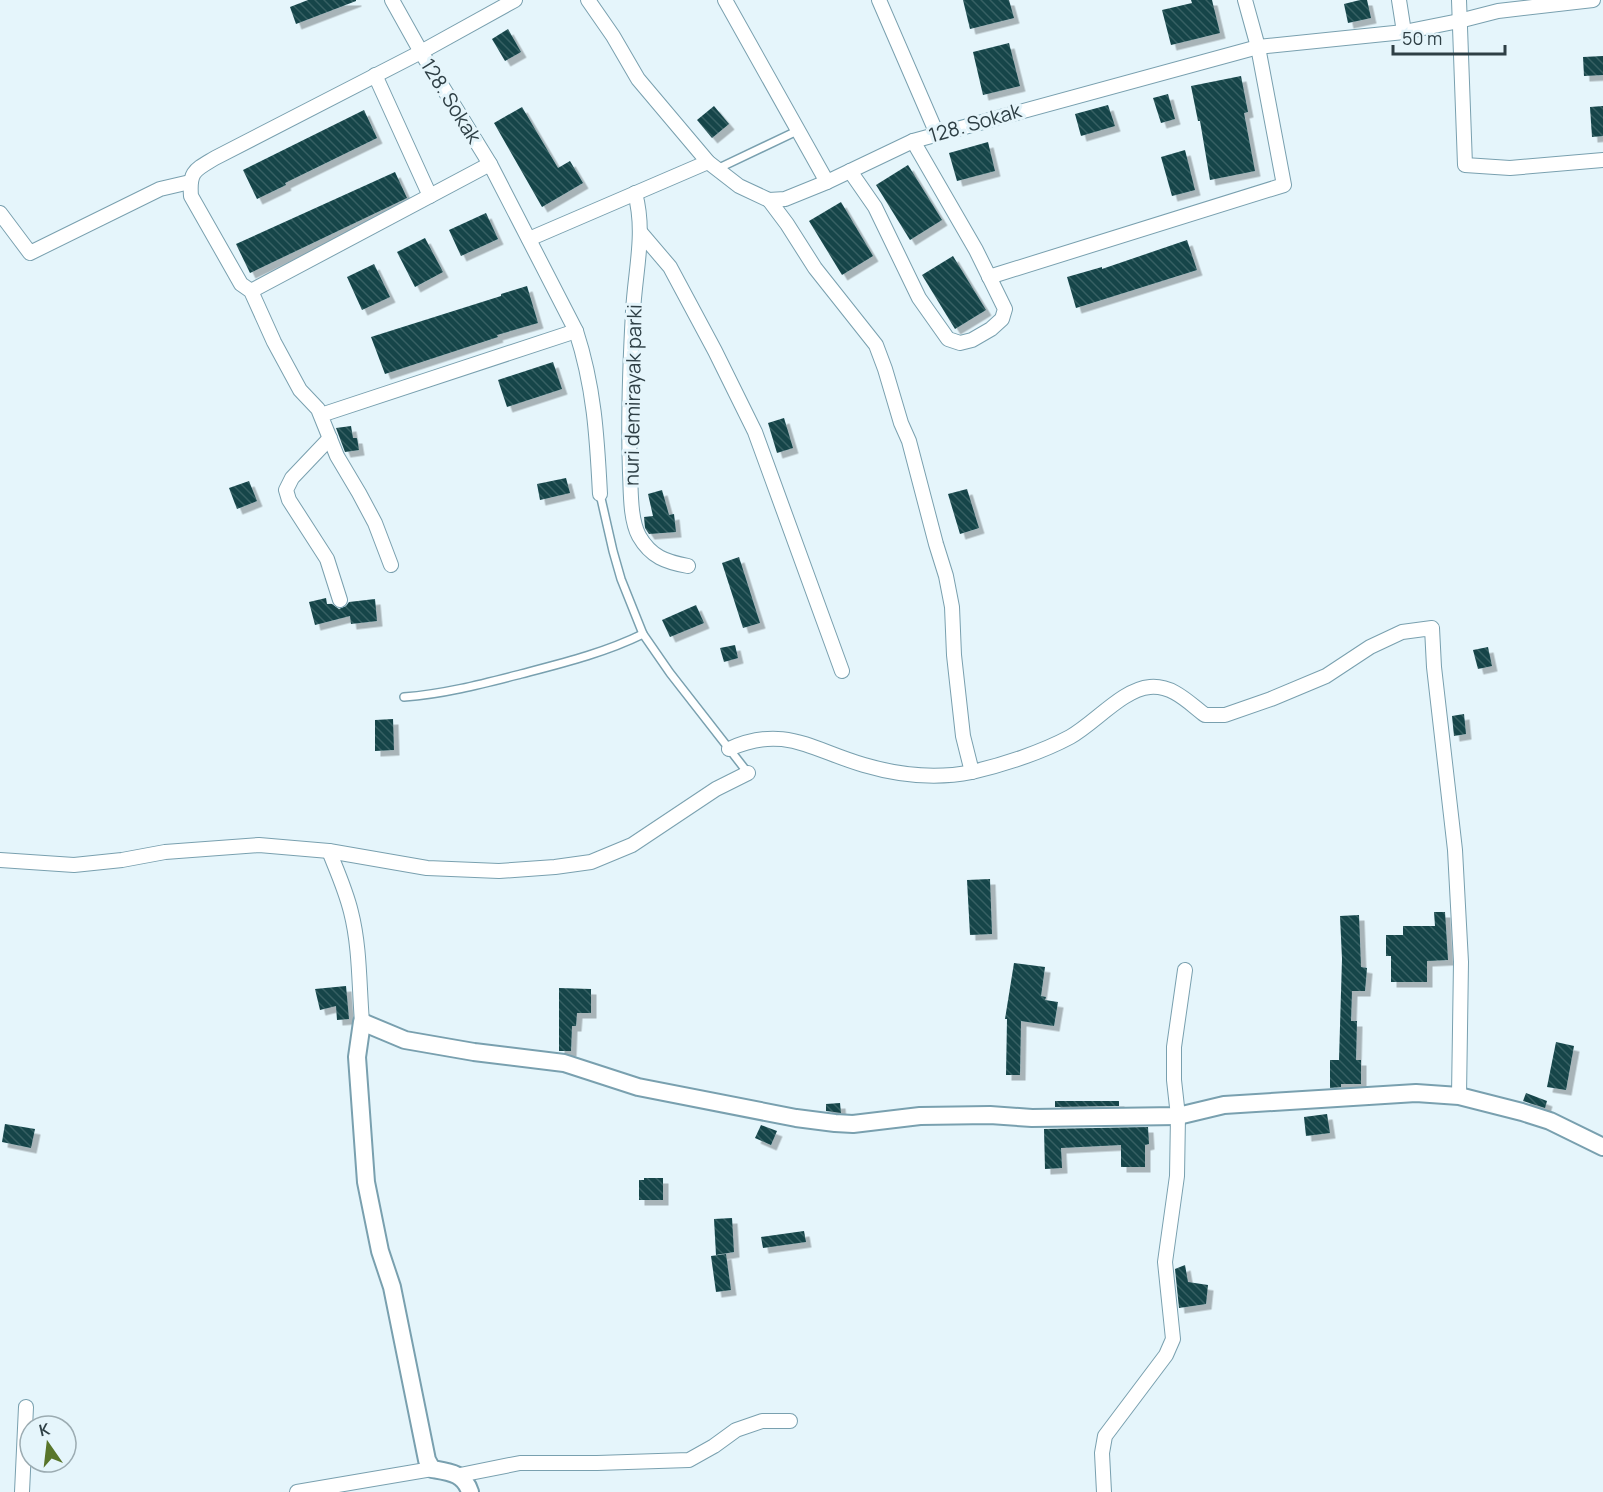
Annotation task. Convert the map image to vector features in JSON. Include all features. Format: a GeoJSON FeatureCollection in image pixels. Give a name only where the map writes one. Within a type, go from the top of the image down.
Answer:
{"type":"FeatureCollection","features":[{"type":"Feature","properties":{"kind":"street"},"geometry":{"type":"LineString","coordinates":[[392,0],[421,52],[515,0]]}},
{"type":"Feature","properties":{"kind":"street"},"geometry":{"type":"LineString","coordinates":[[588,0],[639,79],[712,165],[739,186],[769,200],[815,268],[876,345],[909,441],[946,576],[952,607],[954,655],[963,736],[972,772]]}},
{"type":"Feature","properties":{"kind":"street"},"geometry":{"type":"LineString","coordinates":[[725,0],[827,182]]}},
{"type":"Feature","properties":{"kind":"street"},"geometry":{"type":"LineString","coordinates":[[879,0],[937,134]]}},
{"type":"Feature","properties":{"kind":"street"},"geometry":{"type":"LineString","coordinates":[[989,277],[1284,185],[1258,47],[1245,0]]}},
{"type":"Feature","properties":{"kind":"street"},"geometry":{"type":"LineString","coordinates":[[1399,0],[1404,32]]}},
{"type":"Feature","properties":{"kind":"street"},"geometry":{"type":"LineString","coordinates":[[1459,0],[1465,165],[1510,168],[1603,160]]}},
{"type":"Feature","properties":{"kind":"street","name":"128. Sokak"},"geometry":{"type":"LineString","coordinates":[[769,200],[785,199],[827,182],[913,141],[1258,47],[1404,32],[1498,11],[1593,0]]}},
{"type":"Feature","properties":{"kind":"street","name":"128. Sokak"},"geometry":{"type":"LineString","coordinates":[[190,182],[194,171],[215,158],[421,52],[490,164],[251,291]]}},
{"type":"Feature","properties":{"kind":"street"},"geometry":{"type":"LineString","coordinates":[[375,75],[430,196]]}},
{"type":"Feature","properties":{"kind":"street"},"geometry":{"type":"LineString","coordinates":[[850,171],[875,207],[919,298],[948,339],[960,343],[972,340],[992,329],[1002,319],[1005,309],[913,141]]}},
{"type":"Feature","properties":{"kind":"street"},"geometry":{"type":"LineString","coordinates":[[490,164],[576,331],[593,394],[600,494]]}},
{"type":"Feature","properties":{"kind":"street"},"geometry":{"type":"LineString","coordinates":[[529,239],[635,194],[712,165]]}},
{"type":"Feature","properties":{"kind":"street"},"geometry":{"type":"LineString","coordinates":[[0,213],[30,254],[160,189],[190,182],[190,196],[241,284],[251,291],[274,342],[300,390],[318,409],[337,456],[375,523],[391,566]]}},
{"type":"Feature","properties":{"kind":"street","name":"nuri demirayak parki"},"geometry":{"type":"LineString","coordinates":[[635,194],[640,214],[633,312],[630,446],[631,494],[635,524],[639,536],[653,555],[688,566]]}},
{"type":"Feature","properties":{"kind":"street"},"geometry":{"type":"LineString","coordinates":[[640,233],[670,267],[755,432],[842,671]]}},
{"type":"Feature","properties":{"kind":"street"},"geometry":{"type":"LineString","coordinates":[[321,415],[576,331]]}},
{"type":"Feature","properties":{"kind":"street"},"geometry":{"type":"LineString","coordinates":[[330,438],[292,478],[286,490],[289,500],[327,560],[340,600]]}},
{"type":"Feature","properties":{"kind":"street"},"geometry":{"type":"LineString","coordinates":[[729,749],[761,738],[780,738],[864,765],[896,772],[926,775],[972,772],[1064,740],[1094,722],[1136,690],[1161,687],[1180,695],[1205,715],[1225,714],[1271,699],[1326,676],[1370,647],[1402,632],[1432,628],[1434,667],[1455,850],[1462,999],[1459,1096]]}},
{"type":"Feature","properties":{"kind":"street"},"geometry":{"type":"LineString","coordinates":[[0,860],[74,865],[122,860],[165,852],[260,845],[329,851],[427,868],[499,870],[555,867],[591,862],[632,846],[716,789],[748,773]]}},
{"type":"Feature","properties":{"kind":"street"},"geometry":{"type":"LineString","coordinates":[[329,851],[352,914],[356,944],[362,1022],[357,1057],[366,1182],[380,1251],[392,1287],[426,1461],[432,1468]]}},
{"type":"Feature","properties":{"kind":"street"},"geometry":{"type":"LineString","coordinates":[[1104,1492],[1102,1453],[1106,1436],[1166,1354],[1173,1339],[1165,1262],[1177,1176],[1178,1116],[1174,1080],[1174,1047],[1185,970]]}},
{"type":"Feature","properties":{"kind":"street"},"geometry":{"type":"LineString","coordinates":[[362,1022],[405,1040],[474,1052],[564,1063],[639,1087],[796,1118],[853,1124],[920,1116],[990,1115],[1032,1118],[1178,1116],[1224,1105],[1416,1093],[1459,1096],[1550,1121],[1603,1147]]}},
{"type":"Feature","properties":{"kind":"street"},"geometry":{"type":"LineString","coordinates":[[22,1492],[27,1407]]}},
{"type":"Feature","properties":{"kind":"street"},"geometry":{"type":"LineString","coordinates":[[297,1492],[432,1468],[460,1475],[520,1463],[689,1460],[736,1430],[762,1422],[790,1421]]}},
{"type":"Feature","properties":{"kind":"street"},"geometry":{"type":"LineString","coordinates":[[460,1475],[468,1485],[470,1492]]}},
{"type":"Feature","properties":{"kind":"lane"},"geometry":{"type":"LineString","coordinates":[[712,165],[799,130]]}},
{"type":"Feature","properties":{"kind":"lane"},"geometry":{"type":"LineString","coordinates":[[600,494],[621,579],[643,634],[670,673],[748,773]]}},
{"type":"Feature","properties":{"kind":"lane"},"geometry":{"type":"LineString","coordinates":[[404,697],[467,688],[607,650],[643,634]]}},
{"type":"Feature","properties":{"kind":"building"},"geometry":{"type":"Polygon","coordinates":[[[308,0],[356,1],[296,24],[290,7],[308,0]]]}},
{"type":"Feature","properties":{"kind":"building"},"geometry":{"type":"Polygon","coordinates":[[[963,0],[1009,0],[1014,18],[970,29],[963,0]]]}},
{"type":"Feature","properties":{"kind":"building"},"geometry":{"type":"Polygon","coordinates":[[[1191,0],[1212,0],[1220,33],[1171,45],[1162,10],[1192,3],[1191,0]]]}},
{"type":"Feature","properties":{"kind":"building"},"geometry":{"type":"Polygon","coordinates":[[[1367,0],[1371,18],[1348,23],[1344,4],[1367,0]]]}},
{"type":"Feature","properties":{"kind":"building"},"geometry":{"type":"Polygon","coordinates":[[[508,29],[521,52],[505,61],[492,39],[508,29]]]}},
{"type":"Feature","properties":{"kind":"building"},"geometry":{"type":"Polygon","coordinates":[[[1009,43],[1020,86],[983,95],[973,52],[1009,43]]]}},
{"type":"Feature","properties":{"kind":"building"},"geometry":{"type":"Polygon","coordinates":[[[1603,56],[1603,75],[1584,76],[1583,57],[1603,56]]]}},
{"type":"Feature","properties":{"kind":"building"},"geometry":{"type":"Polygon","coordinates":[[[1241,76],[1248,112],[1244,113],[1255,171],[1210,180],[1200,121],[1198,121],[1191,86],[1241,76]]]}},
{"type":"Feature","properties":{"kind":"building"},"geometry":{"type":"Polygon","coordinates":[[[1168,94],[1175,119],[1161,123],[1153,98],[1168,94]]]}},
{"type":"Feature","properties":{"kind":"building"},"geometry":{"type":"Polygon","coordinates":[[[1108,105],[1115,126],[1081,136],[1075,114],[1108,105]]]}},
{"type":"Feature","properties":{"kind":"building"},"geometry":{"type":"Polygon","coordinates":[[[714,106],[729,124],[712,138],[697,120],[714,106]]]}},
{"type":"Feature","properties":{"kind":"building"},"geometry":{"type":"Polygon","coordinates":[[[1603,106],[1603,136],[1592,137],[1590,107],[1603,106]]]}},
{"type":"Feature","properties":{"kind":"building"},"geometry":{"type":"Polygon","coordinates":[[[522,107],[558,168],[570,161],[583,183],[542,207],[494,123],[522,107]]]}},
{"type":"Feature","properties":{"kind":"building"},"geometry":{"type":"Polygon","coordinates":[[[364,110],[377,138],[257,199],[243,170],[364,110]]]}},
{"type":"Feature","properties":{"kind":"building"},"geometry":{"type":"Polygon","coordinates":[[[988,142],[995,171],[957,181],[949,153],[988,142]]]}},
{"type":"Feature","properties":{"kind":"building"},"geometry":{"type":"Polygon","coordinates":[[[1185,150],[1195,190],[1172,196],[1161,157],[1185,150]]]}},
{"type":"Feature","properties":{"kind":"building"},"geometry":{"type":"Polygon","coordinates":[[[908,165],[942,220],[910,240],[876,185],[908,165]]]}},
{"type":"Feature","properties":{"kind":"building"},"geometry":{"type":"Polygon","coordinates":[[[395,172],[407,198],[250,273],[236,244],[395,172]]]}},
{"type":"Feature","properties":{"kind":"building"},"geometry":{"type":"Polygon","coordinates":[[[841,202],[873,256],[842,275],[809,221],[841,202]]]}},
{"type":"Feature","properties":{"kind":"building"},"geometry":{"type":"Polygon","coordinates":[[[486,213],[498,239],[461,256],[449,230],[486,213]]]}},
{"type":"Feature","properties":{"kind":"building"},"geometry":{"type":"Polygon","coordinates":[[[425,238],[443,272],[415,287],[397,252],[425,238]]]}},
{"type":"Feature","properties":{"kind":"building"},"geometry":{"type":"Polygon","coordinates":[[[1187,240],[1197,270],[1076,308],[1067,277],[1102,267],[1102,269],[1187,240]]]}},
{"type":"Feature","properties":{"kind":"building"},"geometry":{"type":"Polygon","coordinates":[[[953,256],[986,310],[955,329],[922,275],[953,256]]]}},
{"type":"Feature","properties":{"kind":"building"},"geometry":{"type":"Polygon","coordinates":[[[374,264],[390,297],[362,310],[347,277],[374,264]]]}},
{"type":"Feature","properties":{"kind":"building"},"geometry":{"type":"Polygon","coordinates":[[[527,286],[538,323],[385,374],[371,337],[527,286]]]}},
{"type":"Feature","properties":{"kind":"building"},"geometry":{"type":"Polygon","coordinates":[[[553,362],[562,389],[507,407],[498,380],[553,362]]]}},
{"type":"Feature","properties":{"kind":"building"},"geometry":{"type":"Polygon","coordinates":[[[784,418],[793,448],[777,453],[768,423],[784,418]]]}},
{"type":"Feature","properties":{"kind":"building"},"geometry":{"type":"Polygon","coordinates":[[[351,426],[353,438],[357,438],[359,450],[345,452],[336,428],[351,426]]]}},
{"type":"Feature","properties":{"kind":"building"},"geometry":{"type":"Polygon","coordinates":[[[566,478],[570,493],[540,500],[537,484],[566,478]]]}},
{"type":"Feature","properties":{"kind":"building"},"geometry":{"type":"Polygon","coordinates":[[[249,481],[257,501],[237,509],[229,488],[249,481]]]}},
{"type":"Feature","properties":{"kind":"building"},"geometry":{"type":"Polygon","coordinates":[[[967,489],[979,528],[960,534],[948,494],[967,489]]]}},
{"type":"Feature","properties":{"kind":"building"},"geometry":{"type":"Polygon","coordinates":[[[662,490],[669,515],[674,514],[676,532],[649,534],[645,528],[644,517],[653,516],[648,494],[662,490]]]}},
{"type":"Feature","properties":{"kind":"building"},"geometry":{"type":"Polygon","coordinates":[[[739,557],[760,623],[743,628],[722,563],[739,557]]]}},
{"type":"Feature","properties":{"kind":"building"},"geometry":{"type":"Polygon","coordinates":[[[326,598],[327,604],[332,604],[339,609],[349,602],[375,599],[377,621],[351,624],[350,616],[315,625],[309,602],[326,598]]]}},
{"type":"Feature","properties":{"kind":"building"},"geometry":{"type":"Polygon","coordinates":[[[696,605],[704,623],[670,637],[662,620],[696,605]]]}},
{"type":"Feature","properties":{"kind":"building"},"geometry":{"type":"Polygon","coordinates":[[[735,645],[738,658],[724,662],[720,648],[735,645]]]}},
{"type":"Feature","properties":{"kind":"building"},"geometry":{"type":"Polygon","coordinates":[[[1488,647],[1492,666],[1478,669],[1473,650],[1488,647]]]}},
{"type":"Feature","properties":{"kind":"building"},"geometry":{"type":"Polygon","coordinates":[[[1464,714],[1466,734],[1454,736],[1452,716],[1464,714]]]}},
{"type":"Feature","properties":{"kind":"building"},"geometry":{"type":"Polygon","coordinates":[[[393,719],[394,750],[375,751],[375,720],[393,719]]]}},
{"type":"Feature","properties":{"kind":"building"},"geometry":{"type":"Polygon","coordinates":[[[990,879],[992,934],[970,935],[967,880],[990,879]]]}},
{"type":"Feature","properties":{"kind":"building"},"geometry":{"type":"Polygon","coordinates":[[[1434,912],[1445,912],[1448,960],[1427,961],[1427,982],[1391,982],[1391,956],[1386,956],[1386,935],[1403,935],[1403,926],[1435,926],[1434,912]]]}},
{"type":"Feature","properties":{"kind":"building"},"geometry":{"type":"Polygon","coordinates":[[[1359,915],[1361,967],[1367,968],[1365,991],[1352,991],[1351,1021],[1357,1021],[1356,1060],[1361,1060],[1361,1084],[1341,1084],[1341,1087],[1330,1088],[1330,1060],[1339,1060],[1342,959],[1340,916],[1359,915]]]}},
{"type":"Feature","properties":{"kind":"building"},"geometry":{"type":"Polygon","coordinates":[[[1014,963],[1045,967],[1041,996],[1046,997],[1045,1000],[1058,1002],[1054,1026],[1021,1021],[1020,1075],[1006,1075],[1007,1019],[1005,1019],[1014,963]]]}},
{"type":"Feature","properties":{"kind":"building"},"geometry":{"type":"Polygon","coordinates":[[[346,986],[349,1019],[337,1020],[336,1006],[320,1010],[315,989],[346,986]]]}},
{"type":"Feature","properties":{"kind":"building"},"geometry":{"type":"Polygon","coordinates":[[[559,988],[591,989],[591,1013],[577,1013],[576,1026],[572,1026],[571,1051],[559,1051],[559,988]]]}},
{"type":"Feature","properties":{"kind":"building"},"geometry":{"type":"Polygon","coordinates":[[[1556,1042],[1574,1046],[1566,1090],[1547,1087],[1556,1042]]]}},
{"type":"Feature","properties":{"kind":"building"},"geometry":{"type":"Polygon","coordinates":[[[1526,1093],[1547,1101],[1545,1108],[1523,1101],[1526,1093]]]}},
{"type":"Feature","properties":{"kind":"building"},"geometry":{"type":"Polygon","coordinates":[[[1055,1101],[1119,1101],[1119,1106],[1055,1107],[1055,1101]]]}},
{"type":"Feature","properties":{"kind":"building"},"geometry":{"type":"Polygon","coordinates":[[[840,1103],[841,1113],[826,1111],[826,1104],[840,1103]]]}},
{"type":"Feature","properties":{"kind":"building"},"geometry":{"type":"Polygon","coordinates":[[[1327,1114],[1330,1133],[1306,1136],[1304,1117],[1327,1114]]]}},
{"type":"Feature","properties":{"kind":"building"},"geometry":{"type":"Polygon","coordinates":[[[5,1124],[35,1129],[31,1148],[2,1142],[5,1124]]]}},
{"type":"Feature","properties":{"kind":"building"},"geometry":{"type":"Polygon","coordinates":[[[761,1125],[777,1131],[771,1145],[755,1138],[761,1125]]]}},
{"type":"Feature","properties":{"kind":"building"},"geometry":{"type":"Polygon","coordinates":[[[1148,1127],[1149,1144],[1145,1145],[1145,1167],[1121,1167],[1121,1145],[1061,1148],[1062,1168],[1045,1169],[1044,1129],[1148,1127]]]}},
{"type":"Feature","properties":{"kind":"building"},"geometry":{"type":"Polygon","coordinates":[[[644,1178],[663,1178],[663,1200],[639,1200],[639,1180],[644,1180],[644,1178]]]}},
{"type":"Feature","properties":{"kind":"building"},"geometry":{"type":"Polygon","coordinates":[[[732,1218],[734,1252],[716,1255],[714,1219],[732,1218]]]}},
{"type":"Feature","properties":{"kind":"building"},"geometry":{"type":"Polygon","coordinates":[[[804,1231],[806,1242],[763,1248],[761,1237],[804,1231]]]}},
{"type":"Feature","properties":{"kind":"building"},"geometry":{"type":"Polygon","coordinates":[[[726,1254],[731,1290],[716,1292],[711,1256],[726,1254]]]}},
{"type":"Feature","properties":{"kind":"building"},"geometry":{"type":"Polygon","coordinates":[[[1185,1265],[1188,1282],[1208,1285],[1206,1304],[1179,1308],[1175,1269],[1185,1265]]]}}]}
